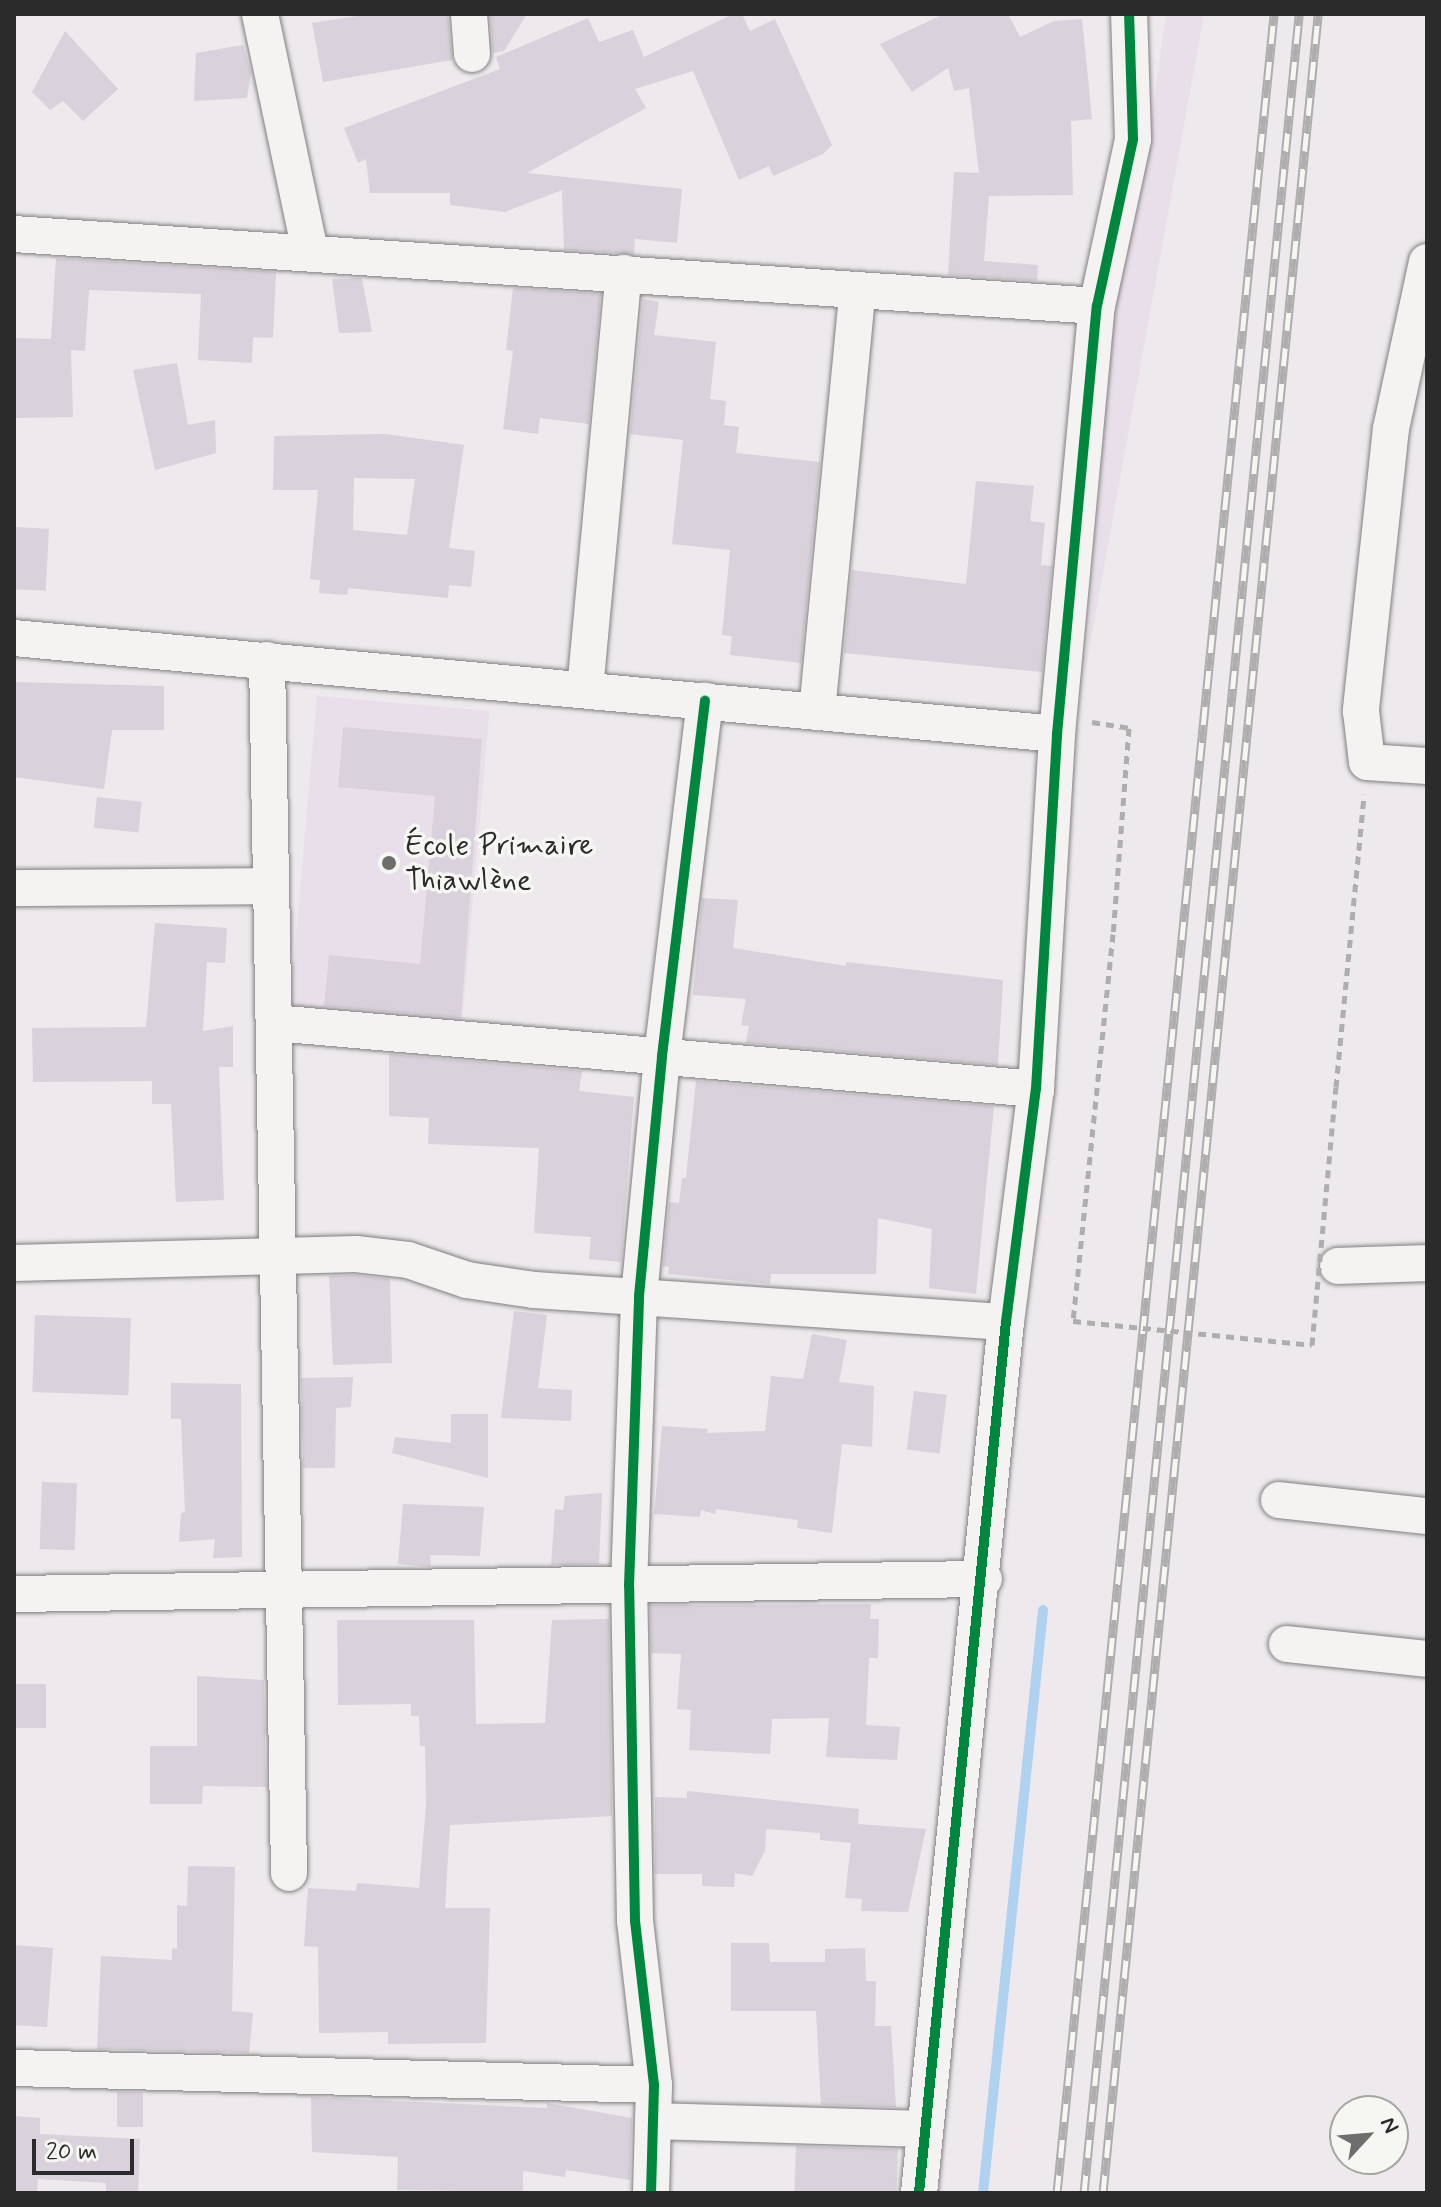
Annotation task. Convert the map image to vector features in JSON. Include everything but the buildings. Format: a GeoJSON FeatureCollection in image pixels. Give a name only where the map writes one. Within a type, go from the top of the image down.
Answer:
{"type":"FeatureCollection","features":[{"type":"Feature","properties":{"kind":"street"},"geometry":{"type":"LineString","coordinates":[[260,14],[310,252]]}},
{"type":"Feature","properties":{"kind":"street"},"geometry":{"type":"LineString","coordinates":[[469,14],[472,54]]}},
{"type":"Feature","properties":{"kind":"street"},"geometry":{"type":"LineString","coordinates":[[919,2193],[984,1579],[1006,1322],[1036,1089],[1058,726],[1097,306],[1133,139],[1129,14]]}},
{"type":"Feature","properties":{"kind":"street"},"geometry":{"type":"LineString","coordinates":[[14,234],[1097,306]]}},
{"type":"Feature","properties":{"kind":"street"},"geometry":{"type":"LineString","coordinates":[[1427,262],[1391,428],[1361,711],[1367,762],[1427,766]]}},
{"type":"Feature","properties":{"kind":"street"},"geometry":{"type":"LineString","coordinates":[[585,690],[624,273]]}},
{"type":"Feature","properties":{"kind":"street"},"geometry":{"type":"LineString","coordinates":[[817,712],[858,290]]}},
{"type":"Feature","properties":{"kind":"street"},"geometry":{"type":"LineString","coordinates":[[14,638],[817,712],[1058,726]]}},
{"type":"Feature","properties":{"kind":"street"},"geometry":{"type":"LineString","coordinates":[[267,660],[289,1873]]}},
{"type":"Feature","properties":{"kind":"street"},"geometry":{"type":"LineString","coordinates":[[651,2193],[654,2085],[635,1921],[629,1586],[639,1296],[662,1056],[705,701]]}},
{"type":"Feature","properties":{"kind":"street"},"geometry":{"type":"LineString","coordinates":[[14,888],[271,886]]}},
{"type":"Feature","properties":{"kind":"street"},"geometry":{"type":"LineString","coordinates":[[274,1023],[1036,1089]]}},
{"type":"Feature","properties":{"kind":"street"},"geometry":{"type":"LineString","coordinates":[[14,1263],[278,1254],[408,1260],[467,1280],[639,1296],[1006,1322]]}},
{"type":"Feature","properties":{"kind":"street"},"geometry":{"type":"LineString","coordinates":[[1338,1266],[1427,1263]]}},
{"type":"Feature","properties":{"kind":"street"},"geometry":{"type":"LineString","coordinates":[[1279,1500],[1427,1516]]}},
{"type":"Feature","properties":{"kind":"street"},"geometry":{"type":"LineString","coordinates":[[14,1594],[984,1579]]}},
{"type":"Feature","properties":{"kind":"street"},"geometry":{"type":"LineString","coordinates":[[1287,1644],[1427,1659]]}},
{"type":"Feature","properties":{"kind":"street"},"geometry":{"type":"LineString","coordinates":[[14,2068],[654,2085]]}},
{"type":"Feature","properties":{"kind":"street"},"geometry":{"type":"LineString","coordinates":[[653,2121],[925,2129]]}},
{"type":"Feature","properties":{"kind":"path"},"geometry":{"type":"LineString","coordinates":[[1058,726],[1129,728],[1113,934],[1073,1321],[1312,1345],[1367,762]]}},
{"type":"Feature","properties":{"kind":"shaded area"},"geometry":{"type":"Polygon","coordinates":[[[1166,14],[1204,14],[1085,673],[1115,303],[1143,181],[1166,14]]]}},
{"type":"Feature","properties":{"kind":"shaded area","name":"École Primaire Thiawlène"},"geometry":{"type":"Polygon","coordinates":[[[317,696],[489,711],[462,1028],[289,1013],[317,696]]]}},
{"type":"Feature","properties":{"kind":"waterway"},"geometry":{"type":"LineString","coordinates":[[983,2193],[1043,1610]]}},
{"type":"Feature","properties":{"kind":"railway"},"geometry":{"type":"LineString","coordinates":[[1057,2193],[1274,14]]}},
{"type":"Feature","properties":{"kind":"railway"},"geometry":{"type":"LineString","coordinates":[[1084,2193],[1299,14]]}},
{"type":"Feature","properties":{"kind":"railway"},"geometry":{"type":"LineString","coordinates":[[1103,2193],[1318,14]]}},
{"type":"Feature","properties":{"kind":"cycle path"},"geometry":{"type":"LineString","coordinates":[[919,2193],[1006,1322],[1036,1089],[1057,734],[1097,306],[1133,139],[1129,14]]}},
{"type":"Feature","properties":{"kind":"cycle path"},"geometry":{"type":"LineString","coordinates":[[651,2193],[654,2085],[635,1921],[629,1586],[639,1296],[662,1056],[705,701]]}},
{"type":"Feature","properties":{"kind":"place","name":"École Primaire Thiawlène"},"geometry":{"type":"Point","coordinates":[389,863]}}]}
